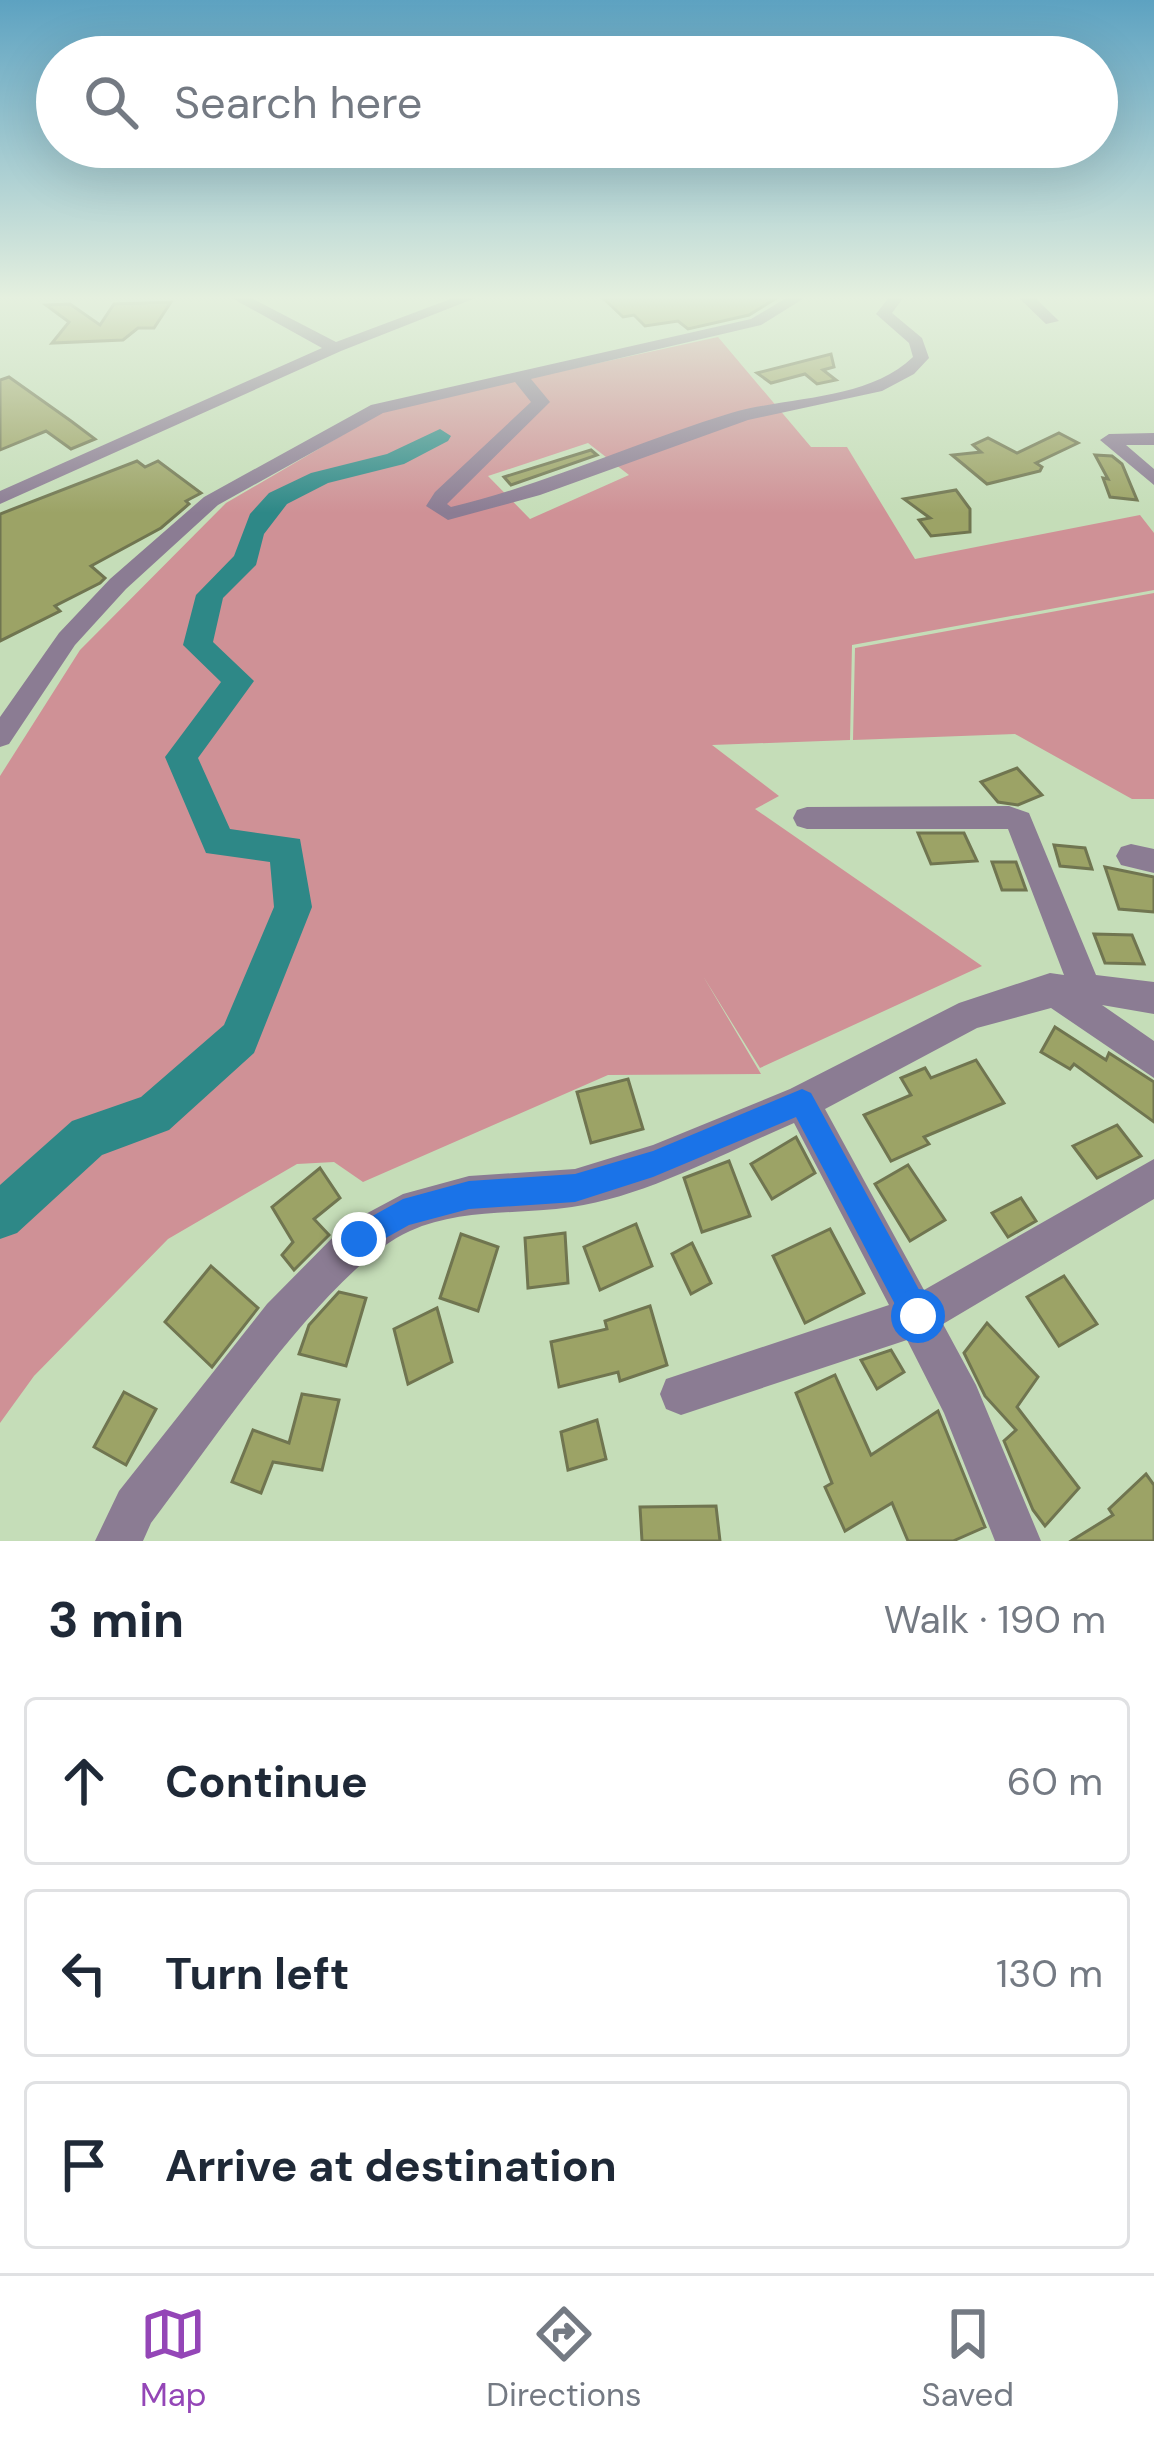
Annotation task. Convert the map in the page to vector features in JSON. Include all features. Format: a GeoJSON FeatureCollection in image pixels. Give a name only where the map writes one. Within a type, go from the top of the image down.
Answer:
{"type":"FeatureCollection","features":[{"type":"Feature","properties":{"kind":"street"},"geometry":{"type":"LineString","coordinates":[[0,498],[288,369]]}},
{"type":"Feature","properties":{"kind":"street"},"geometry":{"type":"LineString","coordinates":[[0,737],[67,639],[118,584],[211,500],[377,409],[555,369]]}},
{"type":"Feature","properties":{"kind":"street"},"geometry":{"type":"LineString","coordinates":[[520,377],[541,402],[442,496],[436,506],[448,514],[664,443],[713,422],[887,385],[907,369]]}},
{"type":"Feature","properties":{"kind":"street"},"geometry":{"type":"LineString","coordinates":[[1154,439],[1109,440],[1154,478]]}},
{"type":"Feature","properties":{"kind":"street"},"geometry":{"type":"LineString","coordinates":[[807,818],[1019,821],[1068,988],[1154,1061]]}},
{"type":"Feature","properties":{"kind":"street"},"geometry":{"type":"LineString","coordinates":[[118,1541],[135,1507],[282,1319],[359,1239],[403,1213],[469,1195],[575,1188],[653,1164],[802,1102],[980,1010],[1068,988],[1111,987],[1154,998]]}},
{"type":"Feature","properties":{"kind":"street"},"geometry":{"type":"LineString","coordinates":[[802,1102],[961,1400],[1018,1541]]}},
{"type":"Feature","properties":{"kind":"street"},"geometry":{"type":"LineString","coordinates":[[681,1394],[918,1316],[1154,1178]]}},
{"type":"Feature","properties":{"kind":"shaded area"},"geometry":{"type":"Polygon","coordinates":[[[571,369],[745,369],[811,447],[847,447],[915,559],[1140,515],[1154,533],[1154,590],[852,645],[850,740],[712,745],[779,796],[755,809],[982,966],[760,1068],[703,976],[761,1074],[608,1075],[363,1182],[334,1162],[297,1164],[168,1239],[34,1376],[0,1423],[0,776],[80,650],[226,503],[387,409],[571,369]],[[588,443],[488,476],[530,519],[629,475],[588,443]]]}},
{"type":"Feature","properties":{"kind":"shaded area"},"geometry":{"type":"Polygon","coordinates":[[[1154,593],[1154,799],[1132,799],[1015,734],[853,740],[855,648],[1154,593]]]}},
{"type":"Feature","properties":{"kind":"building"},"geometry":{"type":"Polygon","coordinates":[[[827,369],[823,370],[836,380],[817,384],[805,374],[771,383],[757,373],[827,369]]]}},
{"type":"Feature","properties":{"kind":"building"},"geometry":{"type":"Polygon","coordinates":[[[9,377],[95,439],[71,449],[46,431],[0,450],[0,380],[9,377]]]}},
{"type":"Feature","properties":{"kind":"building"},"geometry":{"type":"Polygon","coordinates":[[[1059,433],[1078,443],[1036,463],[1040,471],[987,484],[952,455],[981,452],[973,445],[988,438],[1017,453],[1059,433]]]}},
{"type":"Feature","properties":{"kind":"building"},"geometry":{"type":"Polygon","coordinates":[[[591,450],[597,455],[511,485],[504,477],[591,450]]]}},
{"type":"Feature","properties":{"kind":"building"},"geometry":{"type":"Polygon","coordinates":[[[1095,455],[1112,456],[1122,464],[1137,500],[1110,497],[1103,478],[1108,479],[1095,455]]]}},
{"type":"Feature","properties":{"kind":"building"},"geometry":{"type":"Polygon","coordinates":[[[137,461],[145,467],[158,461],[201,493],[186,501],[189,504],[161,528],[91,566],[105,578],[100,583],[55,606],[60,611],[0,641],[0,514],[137,461]]]}},
{"type":"Feature","properties":{"kind":"building"},"geometry":{"type":"Polygon","coordinates":[[[956,490],[970,509],[970,532],[931,536],[919,520],[930,518],[904,499],[956,490]]]}},
{"type":"Feature","properties":{"kind":"building"},"geometry":{"type":"Polygon","coordinates":[[[1017,768],[1042,795],[1018,805],[998,802],[981,782],[1017,768]]]}},
{"type":"Feature","properties":{"kind":"building"},"geometry":{"type":"Polygon","coordinates":[[[918,833],[964,833],[977,861],[931,864],[918,833]]]}},
{"type":"Feature","properties":{"kind":"building"},"geometry":{"type":"Polygon","coordinates":[[[1054,845],[1085,848],[1092,869],[1060,866],[1054,845]]]}},
{"type":"Feature","properties":{"kind":"building"},"geometry":{"type":"Polygon","coordinates":[[[992,862],[1016,862],[1026,890],[1002,890],[992,862]]]}},
{"type":"Feature","properties":{"kind":"building"},"geometry":{"type":"Polygon","coordinates":[[[1105,867],[1154,877],[1154,912],[1119,909],[1105,867]]]}},
{"type":"Feature","properties":{"kind":"building"},"geometry":{"type":"Polygon","coordinates":[[[1094,934],[1132,935],[1144,964],[1105,963],[1094,934]]]}},
{"type":"Feature","properties":{"kind":"building"},"geometry":{"type":"Polygon","coordinates":[[[1055,1027],[1106,1060],[1109,1053],[1154,1082],[1154,1122],[1074,1064],[1070,1069],[1041,1052],[1055,1027]]]}},
{"type":"Feature","properties":{"kind":"building"},"geometry":{"type":"Polygon","coordinates":[[[976,1060],[1004,1103],[924,1137],[929,1144],[891,1161],[864,1115],[911,1095],[901,1078],[925,1068],[931,1078],[976,1060]]]}},
{"type":"Feature","properties":{"kind":"building"},"geometry":{"type":"Polygon","coordinates":[[[628,1079],[643,1129],[591,1143],[577,1092],[628,1079]]]}},
{"type":"Feature","properties":{"kind":"building"},"geometry":{"type":"Polygon","coordinates":[[[1117,1125],[1141,1156],[1097,1178],[1073,1146],[1117,1125]]]}},
{"type":"Feature","properties":{"kind":"building"},"geometry":{"type":"Polygon","coordinates":[[[796,1137],[815,1173],[772,1199],[751,1164],[796,1137]]]}},
{"type":"Feature","properties":{"kind":"building"},"geometry":{"type":"Polygon","coordinates":[[[729,1161],[750,1216],[702,1232],[684,1178],[729,1161]]]}},
{"type":"Feature","properties":{"kind":"building"},"geometry":{"type":"Polygon","coordinates":[[[908,1165],[945,1220],[910,1241],[875,1184],[908,1165]]]}},
{"type":"Feature","properties":{"kind":"building"},"geometry":{"type":"Polygon","coordinates":[[[320,1168],[340,1198],[314,1219],[329,1235],[294,1270],[282,1255],[293,1242],[272,1207],[320,1168]]]}},
{"type":"Feature","properties":{"kind":"building"},"geometry":{"type":"Polygon","coordinates":[[[1021,1198],[1036,1221],[1008,1237],[992,1213],[1021,1198]]]}},
{"type":"Feature","properties":{"kind":"building"},"geometry":{"type":"Polygon","coordinates":[[[636,1224],[652,1266],[600,1290],[584,1247],[636,1224]]]}},
{"type":"Feature","properties":{"kind":"building"},"geometry":{"type":"Polygon","coordinates":[[[830,1229],[864,1293],[805,1323],[773,1256],[830,1229]]]}},
{"type":"Feature","properties":{"kind":"building"},"geometry":{"type":"Polygon","coordinates":[[[565,1233],[568,1283],[528,1288],[525,1238],[565,1233]]]}},
{"type":"Feature","properties":{"kind":"building"},"geometry":{"type":"Polygon","coordinates":[[[461,1234],[498,1247],[478,1311],[440,1298],[461,1234]]]}},
{"type":"Feature","properties":{"kind":"building"},"geometry":{"type":"Polygon","coordinates":[[[692,1243],[711,1283],[691,1294],[672,1254],[692,1243]]]}},
{"type":"Feature","properties":{"kind":"building"},"geometry":{"type":"Polygon","coordinates":[[[211,1266],[258,1308],[212,1367],[165,1322],[211,1266]]]}},
{"type":"Feature","properties":{"kind":"building"},"geometry":{"type":"Polygon","coordinates":[[[1064,1276],[1097,1324],[1059,1346],[1027,1297],[1064,1276]]]}},
{"type":"Feature","properties":{"kind":"building"},"geometry":{"type":"Polygon","coordinates":[[[339,1292],[366,1298],[346,1366],[299,1354],[309,1325],[339,1292]]]}},
{"type":"Feature","properties":{"kind":"building"},"geometry":{"type":"Polygon","coordinates":[[[650,1306],[667,1365],[620,1381],[618,1372],[559,1387],[551,1342],[607,1329],[605,1321],[650,1306]]]}},
{"type":"Feature","properties":{"kind":"building"},"geometry":{"type":"Polygon","coordinates":[[[437,1308],[452,1362],[408,1384],[394,1329],[437,1308]]]}},
{"type":"Feature","properties":{"kind":"building"},"geometry":{"type":"Polygon","coordinates":[[[987,1323],[1038,1377],[1017,1407],[1079,1488],[1045,1526],[1033,1510],[1004,1441],[1016,1430],[985,1396],[964,1353],[987,1323]]]}},
{"type":"Feature","properties":{"kind":"building"},"geometry":{"type":"Polygon","coordinates":[[[891,1350],[904,1372],[877,1389],[861,1360],[891,1350]]]}},
{"type":"Feature","properties":{"kind":"building"},"geometry":{"type":"Polygon","coordinates":[[[835,1375],[871,1455],[938,1411],[985,1527],[953,1541],[908,1541],[892,1503],[845,1531],[825,1487],[832,1483],[796,1393],[835,1375]]]}},
{"type":"Feature","properties":{"kind":"building"},"geometry":{"type":"Polygon","coordinates":[[[124,1392],[156,1409],[126,1465],[94,1447],[124,1392]]]}},
{"type":"Feature","properties":{"kind":"building"},"geometry":{"type":"Polygon","coordinates":[[[302,1394],[339,1400],[322,1470],[273,1462],[261,1493],[232,1482],[253,1430],[289,1443],[302,1394]]]}},
{"type":"Feature","properties":{"kind":"building"},"geometry":{"type":"Polygon","coordinates":[[[597,1420],[606,1459],[568,1470],[561,1432],[597,1420]]]}},
{"type":"Feature","properties":{"kind":"building"},"geometry":{"type":"Polygon","coordinates":[[[1146,1474],[1154,1485],[1154,1541],[1071,1541],[1113,1515],[1109,1509],[1146,1474]]]}},
{"type":"Feature","properties":{"kind":"building"},"geometry":{"type":"Polygon","coordinates":[[[716,1506],[720,1541],[642,1541],[640,1507],[716,1506]]]}},
{"type":"Feature","properties":{"kind":"waterway"},"geometry":{"type":"LineString","coordinates":[[0,1216],[88,1137],[154,1115],[239,1039],[293,907],[287,849],[218,843],[181,757],[239,681],[198,645],[210,595],[247,559],[262,514],[278,498],[319,478],[396,459],[440,436]]}},
{"type":"Feature","properties":{"kind":"route"},"geometry":{"type":"LineString","coordinates":[[359,1239],[403,1213],[469,1195],[575,1188],[653,1164],[802,1102],[918,1316]]}}]}
